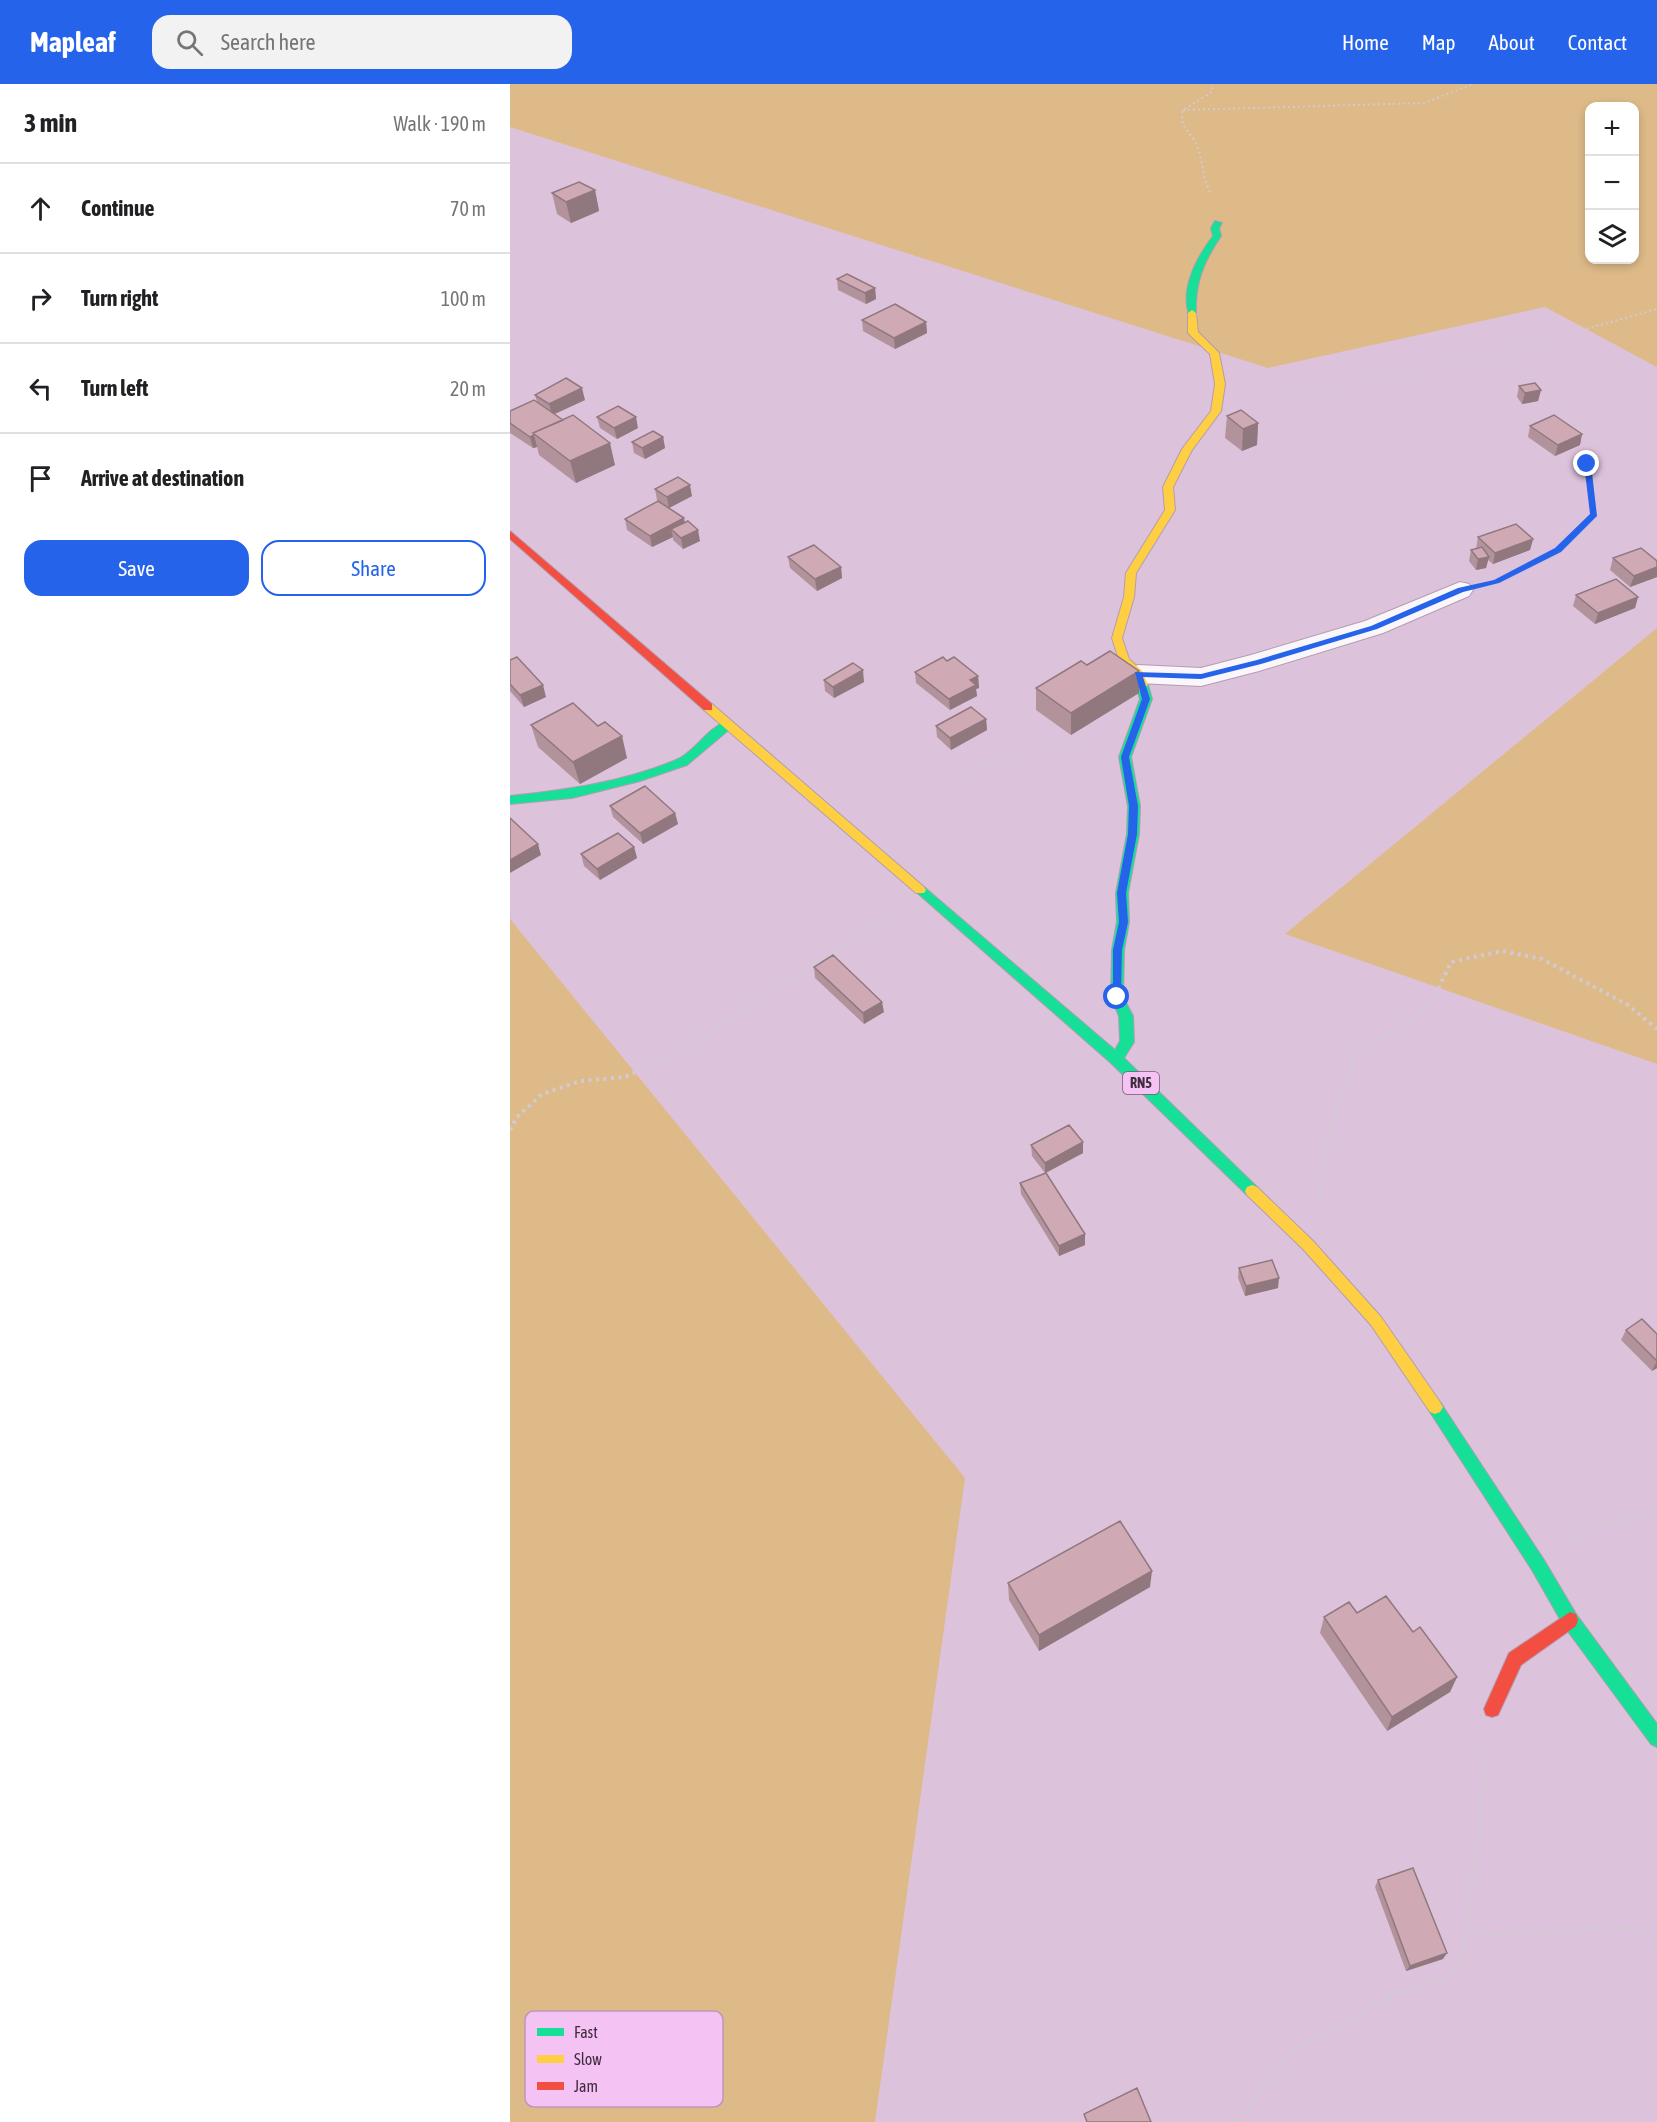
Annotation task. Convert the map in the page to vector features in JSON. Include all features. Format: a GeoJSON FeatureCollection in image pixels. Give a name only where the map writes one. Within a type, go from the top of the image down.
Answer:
{"type":"FeatureCollection","features":[{"type":"Feature","properties":{"kind":"main road"},"geometry":{"type":"LineString","coordinates":[[1116,1059],[1127,1042],[1126,1016],[1117,997],[1118,950],[1124,922],[1122,893],[1133,815],[1125,757],[1135,724],[1146,699],[1138,674],[1124,660],[1117,638],[1129,597],[1131,573],[1170,510],[1168,487],[1187,449],[1216,411],[1220,384],[1214,353],[1192,333],[1194,318],[1191,300],[1195,263],[1217,236],[1215,228],[1218,223]]}},
{"type":"Feature","properties":{"kind":"main road","name":"RN5"},"geometry":{"type":"LineString","coordinates":[[510,534],[727,725],[1116,1059],[1308,1245],[1376,1322],[1442,1416],[1538,1565],[1570,1620],[1657,1738]]}},
{"type":"Feature","properties":{"kind":"main road"},"geometry":{"type":"LineString","coordinates":[[510,800],[572,794],[636,778],[683,762],[727,725]]}},
{"type":"Feature","properties":{"kind":"main road"},"geometry":{"type":"LineString","coordinates":[[1492,1709],[1515,1659],[1570,1620]]}},
{"type":"Feature","properties":{"kind":"street"},"geometry":{"type":"LineString","coordinates":[[1138,674],[1201,677],[1259,662],[1374,627],[1460,590]]}},
{"type":"Feature","properties":{"kind":"path"},"geometry":{"type":"LineString","coordinates":[[1212,84],[1212,92],[1183,110],[1181,121],[1186,132],[1194,140],[1201,158],[1203,176],[1214,203],[1214,218],[1218,223]]}},
{"type":"Feature","properties":{"kind":"path"},"geometry":{"type":"LineString","coordinates":[[1183,110],[1424,103],[1473,84]]}},
{"type":"Feature","properties":{"kind":"path"},"geometry":{"type":"LineString","coordinates":[[1216,411],[1508,351],[1657,309]]}},
{"type":"Feature","properties":{"kind":"path"},"geometry":{"type":"LineString","coordinates":[[1460,590],[1497,582],[1558,550],[1594,514],[1587,464],[1591,436],[1529,378],[1508,351]]}},
{"type":"Feature","properties":{"kind":"path"},"geometry":{"type":"LineString","coordinates":[[953,773],[1135,724]]}},
{"type":"Feature","properties":{"kind":"path"},"geometry":{"type":"LineString","coordinates":[[510,1130],[517,1116],[542,1094],[580,1081],[626,1077],[688,1046],[924,894]]}},
{"type":"Feature","properties":{"kind":"path"},"geometry":{"type":"LineString","coordinates":[[1308,1245],[1330,1133],[1354,1056],[1431,1004],[1451,962],[1502,951],[1542,958],[1628,1005],[1657,1029]]}},
{"type":"Feature","properties":{"kind":"path"},"geometry":{"type":"LineString","coordinates":[[1538,1565],[1585,1530],[1617,1518],[1657,1514]]}},
{"type":"Feature","properties":{"kind":"path"},"geometry":{"type":"LineString","coordinates":[[1235,2122],[1293,2051],[1397,1993],[1450,1977],[1462,1963],[1492,1709]]}},
{"type":"Feature","properties":{"kind":"path"},"geometry":{"type":"LineString","coordinates":[[1467,1936],[1631,1928],[1657,1941]]}},
{"type":"Feature","properties":{"kind":"shaded area"},"geometry":{"type":"Polygon","coordinates":[[[510,84],[1657,84],[1657,367],[1545,307],[1268,368],[510,127],[510,84]]]}},
{"type":"Feature","properties":{"kind":"shaded area"},"geometry":{"type":"Polygon","coordinates":[[[1657,628],[1657,1064],[1285,934],[1657,628]]]}},
{"type":"Feature","properties":{"kind":"shaded area"},"geometry":{"type":"Polygon","coordinates":[[[510,919],[965,1478],[875,2122],[510,2122],[510,919]]]}},
{"type":"Feature","properties":{"kind":"building"},"geometry":{"type":"Polygon","coordinates":[[[579,182],[595,190],[566,202],[552,193],[579,182]]]}},
{"type":"Feature","properties":{"kind":"building"},"geometry":{"type":"Polygon","coordinates":[[[847,274],[875,288],[865,293],[837,279],[847,274]]]}},
{"type":"Feature","properties":{"kind":"building"},"geometry":{"type":"Polygon","coordinates":[[[895,304],[926,322],[894,338],[862,320],[895,304]]]}},
{"type":"Feature","properties":{"kind":"building"},"geometry":{"type":"Polygon","coordinates":[[[566,378],[582,388],[549,404],[535,395],[566,378]]]}},
{"type":"Feature","properties":{"kind":"building"},"geometry":{"type":"Polygon","coordinates":[[[1535,383],[1541,390],[1525,393],[1519,386],[1535,383]]]}},
{"type":"Feature","properties":{"kind":"building"},"geometry":{"type":"Polygon","coordinates":[[[534,400],[563,420],[533,433],[534,435],[530,437],[510,423],[510,411],[534,400]]]}},
{"type":"Feature","properties":{"kind":"building"},"geometry":{"type":"Polygon","coordinates":[[[618,406],[636,417],[614,428],[597,417],[618,406]]]}},
{"type":"Feature","properties":{"kind":"building"},"geometry":{"type":"Polygon","coordinates":[[[1241,410],[1258,423],[1243,429],[1227,416],[1241,410]]]}},
{"type":"Feature","properties":{"kind":"building"},"geometry":{"type":"Polygon","coordinates":[[[573,415],[610,443],[570,461],[533,433],[573,415]]]}},
{"type":"Feature","properties":{"kind":"building"},"geometry":{"type":"Polygon","coordinates":[[[1554,415],[1582,434],[1558,445],[1530,426],[1554,415]]]}},
{"type":"Feature","properties":{"kind":"building"},"geometry":{"type":"Polygon","coordinates":[[[653,431],[663,437],[642,448],[632,442],[653,431]]]}},
{"type":"Feature","properties":{"kind":"building"},"geometry":{"type":"Polygon","coordinates":[[[678,477],[690,485],[667,497],[655,489],[678,477]]]}},
{"type":"Feature","properties":{"kind":"building"},"geometry":{"type":"Polygon","coordinates":[[[658,501],[684,518],[650,536],[625,519],[658,501]]]}},
{"type":"Feature","properties":{"kind":"building"},"geometry":{"type":"Polygon","coordinates":[[[688,521],[698,530],[681,538],[671,529],[688,521]]]}},
{"type":"Feature","properties":{"kind":"building"},"geometry":{"type":"Polygon","coordinates":[[[1516,524],[1533,539],[1495,553],[1478,537],[1516,524]]]}},
{"type":"Feature","properties":{"kind":"building"},"geometry":{"type":"Polygon","coordinates":[[[814,545],[841,567],[815,579],[788,557],[814,545]]]}},
{"type":"Feature","properties":{"kind":"building"},"geometry":{"type":"Polygon","coordinates":[[[1482,547],[1489,557],[1478,559],[1471,550],[1482,547]]]}},
{"type":"Feature","properties":{"kind":"building"},"geometry":{"type":"Polygon","coordinates":[[[1641,548],[1657,561],[1657,567],[1634,576],[1613,558],[1641,548]]]}},
{"type":"Feature","properties":{"kind":"building"},"geometry":{"type":"Polygon","coordinates":[[[1616,579],[1638,597],[1598,613],[1576,595],[1616,579]]]}},
{"type":"Feature","properties":{"kind":"building"},"geometry":{"type":"Polygon","coordinates":[[[1110,651],[1139,671],[1071,713],[1036,688],[1081,661],[1087,665],[1110,651]]]}},
{"type":"Feature","properties":{"kind":"building"},"geometry":{"type":"Polygon","coordinates":[[[517,657],[543,685],[520,695],[510,684],[510,660],[517,657]]]}},
{"type":"Feature","properties":{"kind":"building"},"geometry":{"type":"Polygon","coordinates":[[[943,657],[947,661],[954,657],[978,676],[970,680],[976,685],[949,699],[915,672],[943,657]]]}},
{"type":"Feature","properties":{"kind":"building"},"geometry":{"type":"Polygon","coordinates":[[[853,663],[863,670],[833,687],[824,680],[853,663]]]}},
{"type":"Feature","properties":{"kind":"building"},"geometry":{"type":"Polygon","coordinates":[[[573,703],[598,726],[605,722],[622,736],[573,762],[531,725],[573,703]]]}},
{"type":"Feature","properties":{"kind":"building"},"geometry":{"type":"Polygon","coordinates":[[[971,707],[986,719],[950,738],[936,726],[971,707]]]}},
{"type":"Feature","properties":{"kind":"building"},"geometry":{"type":"Polygon","coordinates":[[[645,786],[675,813],[640,833],[610,806],[645,786]]]}},
{"type":"Feature","properties":{"kind":"building"},"geometry":{"type":"Polygon","coordinates":[[[510,818],[538,844],[510,860],[510,818]]]}},
{"type":"Feature","properties":{"kind":"building"},"geometry":{"type":"Polygon","coordinates":[[[618,833],[634,847],[597,869],[581,854],[618,833]]]}},
{"type":"Feature","properties":{"kind":"building"},"geometry":{"type":"Polygon","coordinates":[[[833,955],[882,1002],[863,1013],[814,967],[833,955]]]}},
{"type":"Feature","properties":{"kind":"building"},"geometry":{"type":"Polygon","coordinates":[[[1069,1125],[1083,1142],[1045,1163],[1031,1145],[1069,1125]]]}},
{"type":"Feature","properties":{"kind":"building"},"geometry":{"type":"Polygon","coordinates":[[[1046,1173],[1085,1234],[1059,1246],[1020,1183],[1046,1173]]]}},
{"type":"Feature","properties":{"kind":"building"},"geometry":{"type":"Polygon","coordinates":[[[1272,1260],[1279,1278],[1246,1286],[1239,1268],[1272,1260]]]}},
{"type":"Feature","properties":{"kind":"building"},"geometry":{"type":"Polygon","coordinates":[[[1642,1319],[1657,1334],[1657,1361],[1626,1330],[1642,1319]]]}},
{"type":"Feature","properties":{"kind":"building"},"geometry":{"type":"Polygon","coordinates":[[[1120,1521],[1152,1571],[1039,1635],[1008,1583],[1120,1521]]]}},
{"type":"Feature","properties":{"kind":"building"},"geometry":{"type":"Polygon","coordinates":[[[1386,1596],[1413,1632],[1420,1627],[1457,1677],[1392,1717],[1324,1617],[1349,1602],[1357,1613],[1386,1596]]]}},
{"type":"Feature","properties":{"kind":"building"},"geometry":{"type":"Polygon","coordinates":[[[1413,1868],[1447,1953],[1410,1966],[1378,1880],[1413,1868]]]}},
{"type":"Feature","properties":{"kind":"building"},"geometry":{"type":"Polygon","coordinates":[[[1137,2088],[1151,2122],[1087,2122],[1084,2114],[1137,2088]]]}},
{"type":"Feature","properties":{"kind":"traffic: fast"},"geometry":{"type":"LineString","coordinates":[[1192,313],[1191,301],[1196,272],[1217,236],[1215,228],[1218,223]]}},
{"type":"Feature","properties":{"kind":"traffic: fast"},"geometry":{"type":"LineString","coordinates":[[1116,1059],[1127,1042],[1126,1016],[1117,997],[1118,950],[1123,922],[1122,893],[1133,834],[1134,806],[1125,757],[1146,699],[1142,685]]}},
{"type":"Feature","properties":{"kind":"traffic: fast"},"geometry":{"type":"LineString","coordinates":[[510,800],[572,794],[636,778],[683,762],[727,725]]}},
{"type":"Feature","properties":{"kind":"traffic: fast"},"geometry":{"type":"LineString","coordinates":[[920,890],[1116,1059],[1252,1191]]}},
{"type":"Feature","properties":{"kind":"traffic: fast"},"geometry":{"type":"LineString","coordinates":[[1435,1407],[1538,1565],[1570,1620],[1657,1738]]}},
{"type":"Feature","properties":{"kind":"traffic: slow"},"geometry":{"type":"LineString","coordinates":[[1142,685],[1138,674],[1124,660],[1117,638],[1129,597],[1131,573],[1170,510],[1168,487],[1187,449],[1216,411],[1220,384],[1214,353],[1193,333],[1192,313]]}},
{"type":"Feature","properties":{"kind":"traffic: slow"},"geometry":{"type":"LineString","coordinates":[[708,707],[920,890]]}},
{"type":"Feature","properties":{"kind":"traffic: slow"},"geometry":{"type":"LineString","coordinates":[[1252,1191],[1308,1245],[1376,1321],[1435,1407]]}},
{"type":"Feature","properties":{"kind":"traffic: jam"},"geometry":{"type":"LineString","coordinates":[[510,534],[708,707]]}},
{"type":"Feature","properties":{"kind":"traffic: jam"},"geometry":{"type":"LineString","coordinates":[[1492,1709],[1515,1659],[1570,1620]]}},
{"type":"Feature","properties":{"kind":"route"},"geometry":{"type":"LineString","coordinates":[[1117,997],[1118,950],[1124,922],[1122,893],[1132,834],[1134,806],[1125,757],[1135,724],[1146,699],[1138,674],[1201,677],[1374,627],[1460,590],[1497,582],[1558,550],[1594,514],[1587,464]]}}]}
